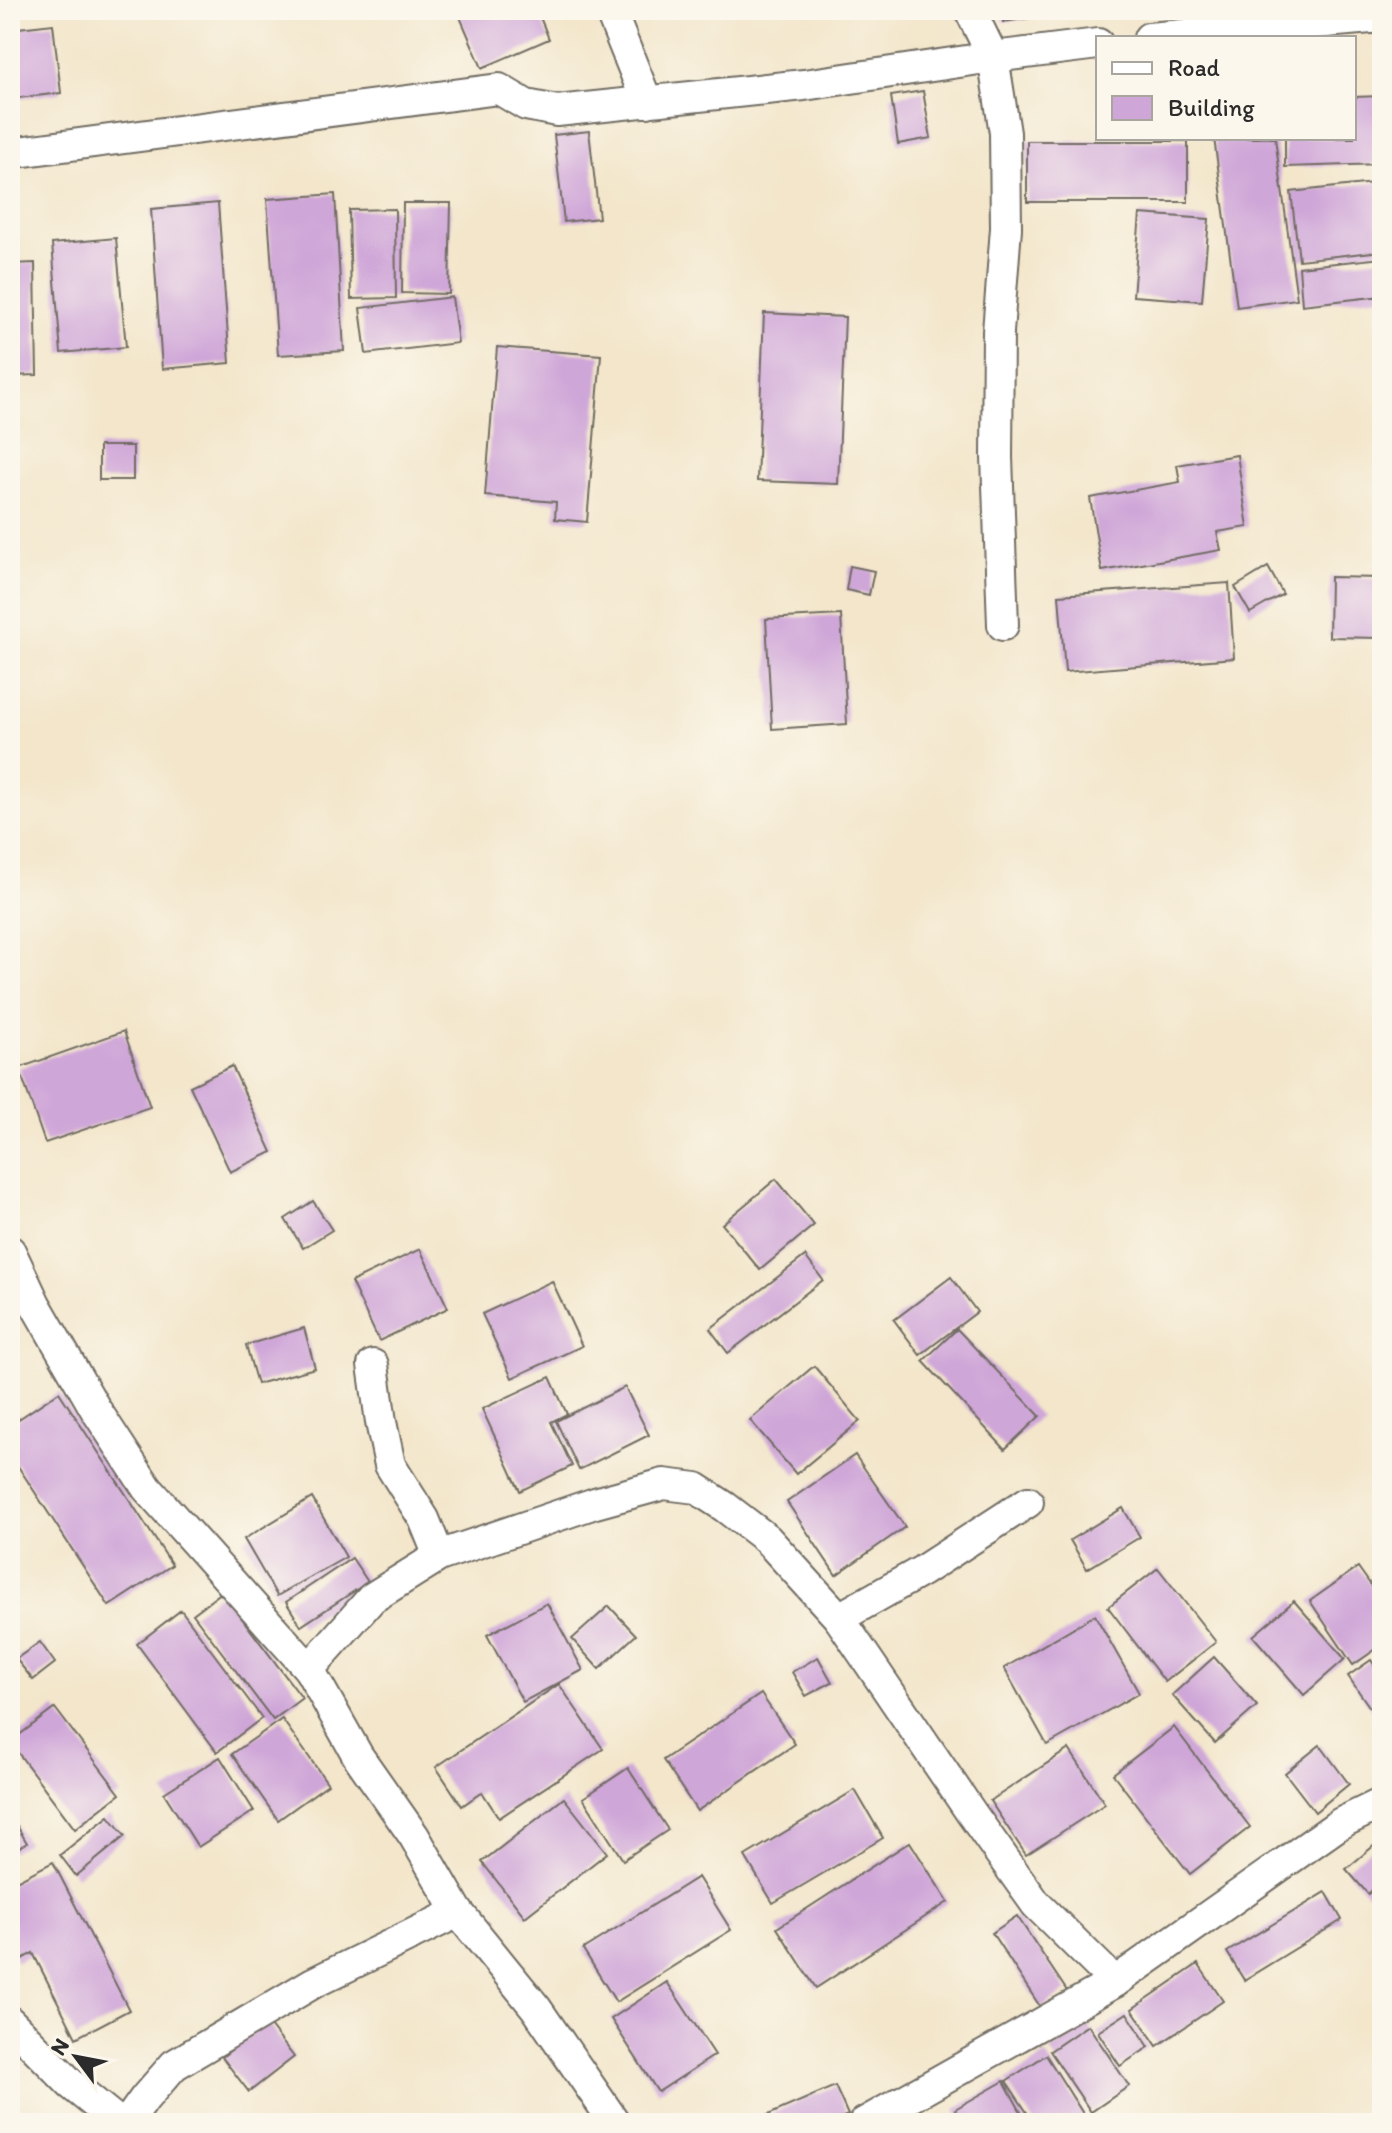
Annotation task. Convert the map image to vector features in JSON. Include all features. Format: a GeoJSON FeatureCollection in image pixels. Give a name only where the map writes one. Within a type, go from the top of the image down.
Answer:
{"type":"FeatureCollection","features":[{"type":"Feature","properties":{"kind":"street"},"geometry":{"type":"LineString","coordinates":[[610,10],[647,102]]}},
{"type":"Feature","properties":{"kind":"street"},"geometry":{"type":"LineString","coordinates":[[970,10],[993,57],[1005,133],[1006,228],[998,332],[997,457],[1003,625]]}},
{"type":"Feature","properties":{"kind":"street"},"geometry":{"type":"LineString","coordinates":[[1171,36],[1382,17]]}},
{"type":"Feature","properties":{"kind":"street"},"geometry":{"type":"LineString","coordinates":[[10,153],[499,89],[526,105],[557,111],[804,85],[1096,44]]}},
{"type":"Feature","properties":{"kind":"street"},"geometry":{"type":"LineString","coordinates":[[10,1251],[35,1304],[96,1410],[147,1488],[309,1669],[358,1756],[414,1836],[458,1912],[536,2008],[615,2123]]}},
{"type":"Feature","properties":{"kind":"street"},"geometry":{"type":"LineString","coordinates":[[373,1365],[390,1465],[424,1519],[439,1556]]}},
{"type":"Feature","properties":{"kind":"street"},"geometry":{"type":"LineString","coordinates":[[309,1669],[372,1598],[439,1556],[595,1503],[664,1484],[696,1488],[767,1539],[839,1618],[1036,1904],[1115,1982]]}},
{"type":"Feature","properties":{"kind":"street"},"geometry":{"type":"LineString","coordinates":[[839,1618],[922,1571],[1028,1502]]}},
{"type":"Feature","properties":{"kind":"street"},"geometry":{"type":"LineString","coordinates":[[864,2123],[1115,1982],[1341,1823],[1382,1803]]}},
{"type":"Feature","properties":{"kind":"street"},"geometry":{"type":"LineString","coordinates":[[127,2123],[174,2065],[313,1983],[458,1912]]}},
{"type":"Feature","properties":{"kind":"street"},"geometry":{"type":"LineString","coordinates":[[10,2022],[71,2084],[119,2123]]}},
{"type":"Feature","properties":{"kind":"street"},"geometry":{"type":"LineString","coordinates":[[71,2084],[145,2098]]}},
{"type":"Feature","properties":{"kind":"building"},"geometry":{"type":"Polygon","coordinates":[[[457,10],[537,10],[549,39],[482,68],[457,10]]]}},
{"type":"Feature","properties":{"kind":"building"},"geometry":{"type":"Polygon","coordinates":[[[1002,10],[1071,10],[1071,12],[1003,22],[1002,10]]]}},
{"type":"Feature","properties":{"kind":"building"},"geometry":{"type":"Polygon","coordinates":[[[53,24],[61,93],[10,99],[10,29],[53,24]]]}},
{"type":"Feature","properties":{"kind":"building"},"geometry":{"type":"Polygon","coordinates":[[[923,91],[931,138],[898,144],[891,96],[923,91]]]}},
{"type":"Feature","properties":{"kind":"building"},"geometry":{"type":"Polygon","coordinates":[[[1382,96],[1382,164],[1285,167],[1285,140],[1356,140],[1356,97],[1382,96]]]}},
{"type":"Feature","properties":{"kind":"building"},"geometry":{"type":"Polygon","coordinates":[[[589,131],[599,218],[564,222],[554,135],[589,131]]]}},
{"type":"Feature","properties":{"kind":"building"},"geometry":{"type":"Polygon","coordinates":[[[1214,140],[1275,140],[1297,299],[1237,307],[1214,140]]]}},
{"type":"Feature","properties":{"kind":"building"},"geometry":{"type":"Polygon","coordinates":[[[1027,141],[1188,141],[1188,202],[1027,202],[1027,141]]]}},
{"type":"Feature","properties":{"kind":"building"},"geometry":{"type":"Polygon","coordinates":[[[1382,182],[1382,251],[1299,260],[1291,192],[1382,182]]]}},
{"type":"Feature","properties":{"kind":"building"},"geometry":{"type":"Polygon","coordinates":[[[335,194],[344,351],[278,355],[267,199],[335,194]]]}},
{"type":"Feature","properties":{"kind":"building"},"geometry":{"type":"Polygon","coordinates":[[[218,203],[230,363],[162,369],[151,209],[218,203]]]}},
{"type":"Feature","properties":{"kind":"building"},"geometry":{"type":"Polygon","coordinates":[[[403,203],[451,203],[449,294],[402,293],[403,203]]]}},
{"type":"Feature","properties":{"kind":"building"},"geometry":{"type":"Polygon","coordinates":[[[395,209],[396,298],[351,299],[349,210],[395,209]]]}},
{"type":"Feature","properties":{"kind":"building"},"geometry":{"type":"Polygon","coordinates":[[[1140,214],[1209,219],[1202,301],[1133,296],[1140,214]]]}},
{"type":"Feature","properties":{"kind":"building"},"geometry":{"type":"Polygon","coordinates":[[[116,238],[126,347],[61,353],[52,244],[116,238]]]}},
{"type":"Feature","properties":{"kind":"building"},"geometry":{"type":"Polygon","coordinates":[[[1382,258],[1382,296],[1302,305],[1299,267],[1382,258]]]}},
{"type":"Feature","properties":{"kind":"building"},"geometry":{"type":"Polygon","coordinates":[[[35,263],[37,375],[10,376],[10,264],[35,263]]]}},
{"type":"Feature","properties":{"kind":"building"},"geometry":{"type":"Polygon","coordinates":[[[452,297],[458,343],[366,354],[360,308],[452,297]]]}},
{"type":"Feature","properties":{"kind":"building"},"geometry":{"type":"Polygon","coordinates":[[[764,313],[845,317],[838,484],[757,481],[764,313]]]}},
{"type":"Feature","properties":{"kind":"building"},"geometry":{"type":"Polygon","coordinates":[[[497,347],[601,355],[587,522],[555,519],[556,502],[485,496],[497,347]]]}},
{"type":"Feature","properties":{"kind":"building"},"geometry":{"type":"Polygon","coordinates":[[[99,446],[133,446],[133,480],[99,480],[99,446]]]}},
{"type":"Feature","properties":{"kind":"building"},"geometry":{"type":"Polygon","coordinates":[[[1237,455],[1248,527],[1217,532],[1221,550],[1102,571],[1090,498],[1180,482],[1177,465],[1237,455]]]}},
{"type":"Feature","properties":{"kind":"building"},"geometry":{"type":"Polygon","coordinates":[[[850,566],[874,571],[869,595],[846,590],[850,566]]]}},
{"type":"Feature","properties":{"kind":"building"},"geometry":{"type":"Polygon","coordinates":[[[1268,567],[1283,594],[1250,613],[1235,587],[1268,567]]]}},
{"type":"Feature","properties":{"kind":"building"},"geometry":{"type":"Polygon","coordinates":[[[1330,577],[1382,578],[1382,638],[1329,637],[1330,577]]]}},
{"type":"Feature","properties":{"kind":"building"},"geometry":{"type":"Polygon","coordinates":[[[1229,583],[1234,658],[1065,672],[1059,595],[1229,583]]]}},
{"type":"Feature","properties":{"kind":"building"},"geometry":{"type":"Polygon","coordinates":[[[841,615],[847,724],[772,729],[766,619],[841,615]]]}},
{"type":"Feature","properties":{"kind":"building"},"geometry":{"type":"Polygon","coordinates":[[[124,1031],[150,1107],[45,1143],[19,1068],[124,1031]]]}},
{"type":"Feature","properties":{"kind":"building"},"geometry":{"type":"Polygon","coordinates":[[[232,1066],[272,1152],[230,1172],[190,1086],[232,1066]]]}},
{"type":"Feature","properties":{"kind":"building"},"geometry":{"type":"Polygon","coordinates":[[[776,1179],[814,1225],[760,1270],[722,1224],[776,1179]]]}},
{"type":"Feature","properties":{"kind":"building"},"geometry":{"type":"Polygon","coordinates":[[[313,1201],[332,1230],[303,1248],[285,1219],[313,1201]]]}},
{"type":"Feature","properties":{"kind":"building"},"geometry":{"type":"Polygon","coordinates":[[[420,1249],[448,1308],[379,1341],[351,1282],[420,1249]]]}},
{"type":"Feature","properties":{"kind":"building"},"geometry":{"type":"Polygon","coordinates":[[[805,1256],[823,1280],[728,1353],[710,1329],[805,1256]]]}},
{"type":"Feature","properties":{"kind":"building"},"geometry":{"type":"Polygon","coordinates":[[[951,1277],[977,1312],[920,1355],[894,1320],[951,1277]]]}},
{"type":"Feature","properties":{"kind":"building"},"geometry":{"type":"Polygon","coordinates":[[[552,1281],[582,1346],[512,1378],[482,1314],[552,1281]]]}},
{"type":"Feature","properties":{"kind":"building"},"geometry":{"type":"Polygon","coordinates":[[[304,1328],[315,1368],[257,1384],[246,1345],[304,1328]]]}},
{"type":"Feature","properties":{"kind":"building"},"geometry":{"type":"Polygon","coordinates":[[[957,1329],[1040,1416],[1005,1449],[923,1361],[957,1329]]]}},
{"type":"Feature","properties":{"kind":"building"},"geometry":{"type":"Polygon","coordinates":[[[814,1366],[860,1421],[796,1474],[750,1420],[814,1366]]]}},
{"type":"Feature","properties":{"kind":"building"},"geometry":{"type":"Polygon","coordinates":[[[550,1377],[567,1414],[551,1422],[572,1466],[520,1491],[482,1409],[550,1377]]]}},
{"type":"Feature","properties":{"kind":"building"},"geometry":{"type":"Polygon","coordinates":[[[625,1387],[649,1435],[579,1470],[556,1421],[625,1387]]]}},
{"type":"Feature","properties":{"kind":"building"},"geometry":{"type":"Polygon","coordinates":[[[59,1392],[172,1565],[109,1606],[10,1454],[10,1425],[59,1392]]]}},
{"type":"Feature","properties":{"kind":"building"},"geometry":{"type":"Polygon","coordinates":[[[855,1455],[905,1527],[836,1575],[787,1502],[855,1455]]]}},
{"type":"Feature","properties":{"kind":"building"},"geometry":{"type":"Polygon","coordinates":[[[312,1498],[346,1557],[277,1596],[244,1539],[312,1498]]]}},
{"type":"Feature","properties":{"kind":"building"},"geometry":{"type":"Polygon","coordinates":[[[1123,1508],[1140,1537],[1087,1569],[1070,1540],[1123,1508]]]}},
{"type":"Feature","properties":{"kind":"building"},"geometry":{"type":"Polygon","coordinates":[[[352,1558],[368,1582],[301,1626],[286,1602],[352,1558]]]}},
{"type":"Feature","properties":{"kind":"building"},"geometry":{"type":"Polygon","coordinates":[[[1358,1567],[1382,1601],[1382,1645],[1353,1665],[1310,1601],[1358,1567]]]}},
{"type":"Feature","properties":{"kind":"building"},"geometry":{"type":"Polygon","coordinates":[[[1158,1568],[1216,1642],[1165,1682],[1108,1607],[1158,1568]]]}},
{"type":"Feature","properties":{"kind":"building"},"geometry":{"type":"Polygon","coordinates":[[[222,1592],[302,1698],[273,1720],[193,1614],[222,1592]]]}},
{"type":"Feature","properties":{"kind":"building"},"geometry":{"type":"Polygon","coordinates":[[[1294,1601],[1345,1659],[1304,1695],[1253,1636],[1294,1601]]]}},
{"type":"Feature","properties":{"kind":"building"},"geometry":{"type":"Polygon","coordinates":[[[547,1603],[583,1670],[523,1702],[487,1635],[547,1603]]]}},
{"type":"Feature","properties":{"kind":"building"},"geometry":{"type":"Polygon","coordinates":[[[609,1606],[636,1635],[599,1669],[572,1639],[609,1606]]]}},
{"type":"Feature","properties":{"kind":"building"},"geometry":{"type":"Polygon","coordinates":[[[181,1610],[262,1718],[217,1752],[137,1644],[181,1610]]]}},
{"type":"Feature","properties":{"kind":"building"},"geometry":{"type":"Polygon","coordinates":[[[1095,1615],[1139,1693],[1047,1745],[1004,1668],[1095,1615]]]}},
{"type":"Feature","properties":{"kind":"building"},"geometry":{"type":"Polygon","coordinates":[[[40,1642],[55,1663],[33,1680],[16,1659],[40,1642]]]}},
{"type":"Feature","properties":{"kind":"building"},"geometry":{"type":"Polygon","coordinates":[[[818,1657],[832,1682],[806,1696],[792,1672],[818,1657]]]}},
{"type":"Feature","properties":{"kind":"building"},"geometry":{"type":"Polygon","coordinates":[[[1214,1657],[1257,1706],[1215,1743],[1172,1695],[1214,1657]]]}},
{"type":"Feature","properties":{"kind":"building"},"geometry":{"type":"Polygon","coordinates":[[[1371,1660],[1382,1677],[1382,1725],[1348,1676],[1371,1660]]]}},
{"type":"Feature","properties":{"kind":"building"},"geometry":{"type":"Polygon","coordinates":[[[559,1684],[603,1749],[499,1818],[482,1792],[462,1806],[436,1767],[559,1684]]]}},
{"type":"Feature","properties":{"kind":"building"},"geometry":{"type":"Polygon","coordinates":[[[761,1694],[795,1744],[697,1811],[663,1760],[761,1694]]]}},
{"type":"Feature","properties":{"kind":"building"},"geometry":{"type":"Polygon","coordinates":[[[55,1708],[120,1794],[75,1829],[10,1742],[55,1708]]]}},
{"type":"Feature","properties":{"kind":"building"},"geometry":{"type":"Polygon","coordinates":[[[282,1719],[328,1784],[278,1820],[232,1754],[282,1719]]]}},
{"type":"Feature","properties":{"kind":"building"},"geometry":{"type":"Polygon","coordinates":[[[1174,1727],[1250,1827],[1190,1874],[1113,1774],[1174,1727]]]}},
{"type":"Feature","properties":{"kind":"building"},"geometry":{"type":"Polygon","coordinates":[[[1320,1745],[1349,1784],[1315,1812],[1285,1773],[1320,1745]]]}},
{"type":"Feature","properties":{"kind":"building"},"geometry":{"type":"Polygon","coordinates":[[[1069,1749],[1105,1804],[1026,1855],[990,1801],[1069,1749]]]}},
{"type":"Feature","properties":{"kind":"building"},"geometry":{"type":"Polygon","coordinates":[[[220,1757],[254,1811],[198,1847],[164,1793],[220,1757]]]}},
{"type":"Feature","properties":{"kind":"building"},"geometry":{"type":"Polygon","coordinates":[[[628,1768],[668,1830],[623,1860],[583,1798],[628,1768]]]}},
{"type":"Feature","properties":{"kind":"building"},"geometry":{"type":"Polygon","coordinates":[[[855,1790],[883,1838],[773,1903],[745,1856],[855,1790]]]}},
{"type":"Feature","properties":{"kind":"building"},"geometry":{"type":"Polygon","coordinates":[[[564,1798],[607,1853],[525,1917],[482,1862],[564,1798]]]}},
{"type":"Feature","properties":{"kind":"building"},"geometry":{"type":"Polygon","coordinates":[[[10,1814],[27,1843],[10,1853],[10,1814]]]}},
{"type":"Feature","properties":{"kind":"building"},"geometry":{"type":"Polygon","coordinates":[[[109,1816],[125,1836],[76,1876],[60,1855],[109,1816]]]}},
{"type":"Feature","properties":{"kind":"building"},"geometry":{"type":"Polygon","coordinates":[[[1382,1839],[1382,1881],[1368,1894],[1346,1869],[1382,1839]]]}},
{"type":"Feature","properties":{"kind":"building"},"geometry":{"type":"Polygon","coordinates":[[[910,1842],[948,1902],[816,1988],[777,1928],[910,1842]]]}},
{"type":"Feature","properties":{"kind":"building"},"geometry":{"type":"Polygon","coordinates":[[[53,1862],[129,2010],[76,2038],[33,1953],[17,1962],[10,1949],[10,1884],[53,1862]]]}},
{"type":"Feature","properties":{"kind":"building"},"geometry":{"type":"Polygon","coordinates":[[[698,1877],[731,1930],[616,2002],[583,1949],[698,1877]]]}},
{"type":"Feature","properties":{"kind":"building"},"geometry":{"type":"Polygon","coordinates":[[[1326,1892],[1342,1920],[1244,1980],[1227,1952],[1326,1892]]]}},
{"type":"Feature","properties":{"kind":"building"},"geometry":{"type":"Polygon","coordinates":[[[1017,1916],[1067,1991],[1041,2008],[992,1933],[1017,1916]]]}},
{"type":"Feature","properties":{"kind":"building"},"geometry":{"type":"Polygon","coordinates":[[[1198,1964],[1223,2001],[1157,2046],[1132,2009],[1198,1964]]]}},
{"type":"Feature","properties":{"kind":"building"},"geometry":{"type":"Polygon","coordinates":[[[667,1982],[715,2055],[658,2092],[611,2019],[667,1982]]]}},
{"type":"Feature","properties":{"kind":"building"},"geometry":{"type":"Polygon","coordinates":[[[1127,2013],[1149,2047],[1120,2066],[1098,2032],[1127,2013]]]}},
{"type":"Feature","properties":{"kind":"building"},"geometry":{"type":"Polygon","coordinates":[[[267,2022],[294,2057],[249,2092],[222,2057],[267,2022]]]}},
{"type":"Feature","properties":{"kind":"building"},"geometry":{"type":"Polygon","coordinates":[[[1088,2025],[1129,2086],[1091,2112],[1050,2051],[1088,2025]]]}},
{"type":"Feature","properties":{"kind":"building"},"geometry":{"type":"Polygon","coordinates":[[[1046,2055],[1087,2120],[1082,2123],[1034,2123],[1006,2081],[1046,2055]]]}},
{"type":"Feature","properties":{"kind":"building"},"geometry":{"type":"Polygon","coordinates":[[[1004,2081],[1027,2123],[963,2123],[955,2109],[1004,2081]]]}},
{"type":"Feature","properties":{"kind":"building"},"geometry":{"type":"Polygon","coordinates":[[[835,2086],[848,2115],[830,2123],[763,2123],[761,2118],[835,2086]]]}}]}
